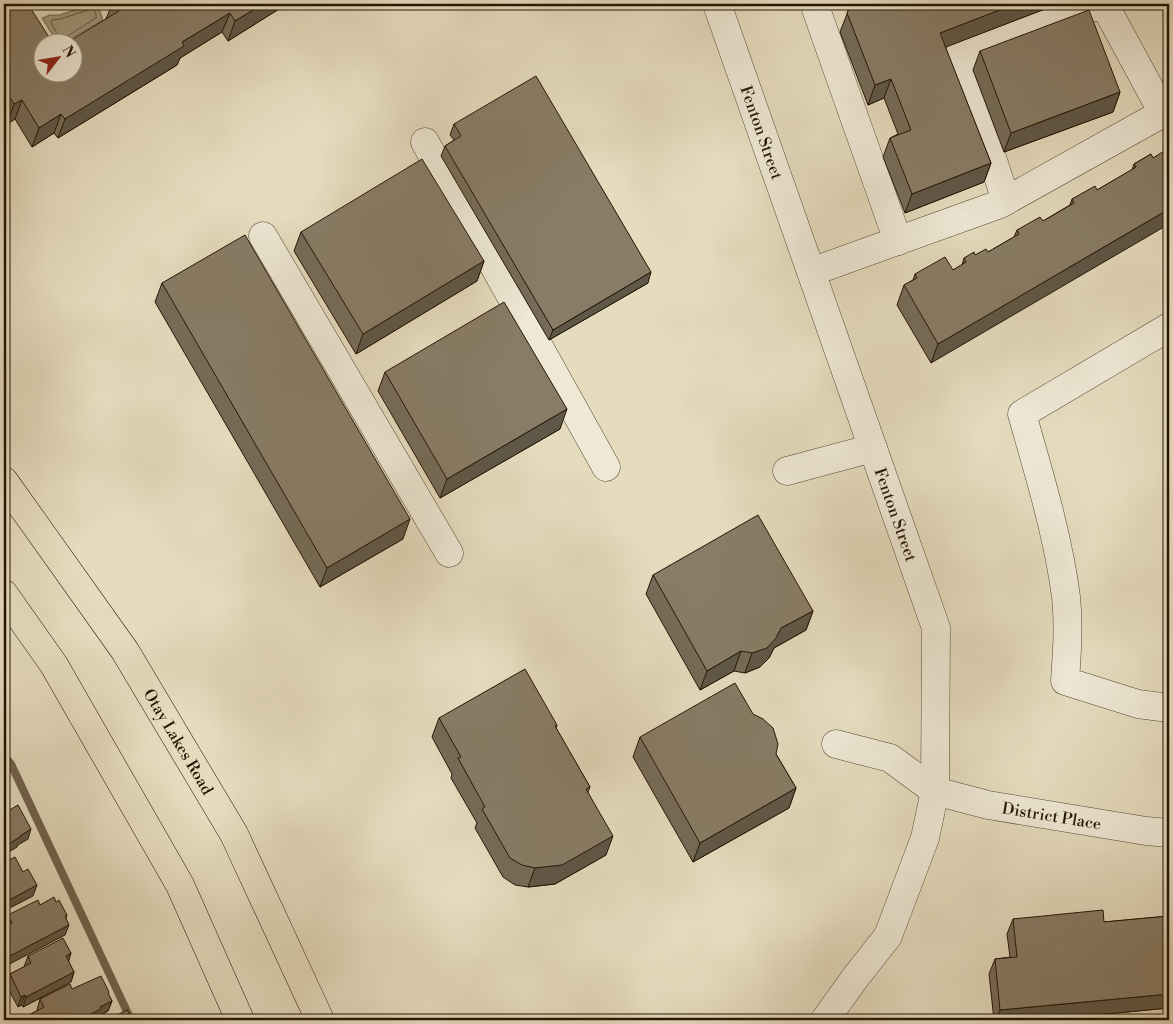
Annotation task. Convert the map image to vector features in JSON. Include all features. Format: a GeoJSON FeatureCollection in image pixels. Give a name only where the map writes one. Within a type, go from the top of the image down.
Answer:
{"type":"FeatureCollection","features":[{"type":"Feature","properties":{"kind":"main road","name":"Otay Lakes Road"},"geometry":{"type":"LineString","coordinates":[[4,481],[125,652],[234,834],[320,1020]]}},
{"type":"Feature","properties":{"kind":"main road"},"geometry":{"type":"LineString","coordinates":[[4,594],[54,664],[180,885],[240,1020]]}},
{"type":"Feature","properties":{"kind":"street","name":"Fenton Street"},"geometry":{"type":"LineString","coordinates":[[717,4],[936,628],[935,791],[925,838],[888,936],[855,978],[826,1020]]}},
{"type":"Feature","properties":{"kind":"street"},"geometry":{"type":"LineString","coordinates":[[816,4],[816,9],[898,241]]}},
{"type":"Feature","properties":{"kind":"street"},"geometry":{"type":"LineString","coordinates":[[811,272],[1006,201],[1163,113],[1103,4],[959,55],[1006,201]]}},
{"type":"Feature","properties":{"kind":"street"},"geometry":{"type":"LineString","coordinates":[[425,142],[606,467]]}},
{"type":"Feature","properties":{"kind":"street"},"geometry":{"type":"LineString","coordinates":[[263,236],[449,553]]}},
{"type":"Feature","properties":{"kind":"street"},"geometry":{"type":"LineString","coordinates":[[1169,327],[1022,414],[1060,558],[1066,599],[1067,646],[1065,681],[1138,704],[1169,708]]}},
{"type":"Feature","properties":{"kind":"street"},"geometry":{"type":"LineString","coordinates":[[787,471],[873,448]]}},
{"type":"Feature","properties":{"kind":"street"},"geometry":{"type":"LineString","coordinates":[[836,744],[890,758],[935,791]]}},
{"type":"Feature","properties":{"kind":"street","name":"District Place"},"geometry":{"type":"LineString","coordinates":[[935,791],[988,805],[1146,831],[1169,833]]}},
{"type":"Feature","properties":{"kind":"water"},"geometry":{"type":"Polygon","coordinates":[[[97,4],[103,20],[82,32],[51,32],[42,18],[50,15],[59,15],[97,4]]]}},
{"type":"Feature","properties":{"kind":"building"},"geometry":{"type":"Polygon","coordinates":[[[4,4],[28,4],[46,32],[32,32],[32,82],[82,82],[82,33],[119,11],[115,4],[263,4],[235,21],[230,13],[182,42],[184,46],[65,119],[61,114],[39,128],[22,100],[14,104],[4,88],[4,4]]]}},
{"type":"Feature","properties":{"kind":"building"},"geometry":{"type":"Polygon","coordinates":[[[851,4],[1015,4],[940,33],[991,163],[912,194],[890,138],[911,130],[891,79],[875,85],[847,13],[851,4]]]}},
{"type":"Feature","properties":{"kind":"building"},"geometry":{"type":"Polygon","coordinates":[[[1089,10],[1120,92],[1011,133],[980,51],[1089,10]]]}},
{"type":"Feature","properties":{"kind":"building"},"geometry":{"type":"Polygon","coordinates":[[[536,76],[651,272],[553,330],[445,146],[461,136],[454,124],[536,76]]]}},
{"type":"Feature","properties":{"kind":"building"},"geometry":{"type":"Polygon","coordinates":[[[1169,148],[1169,209],[938,344],[904,285],[917,278],[915,274],[945,257],[953,270],[966,262],[964,258],[974,252],[975,255],[986,249],[988,252],[1019,234],[1017,230],[1040,217],[1043,221],[1074,203],[1072,199],[1095,186],[1097,190],[1136,167],[1134,164],[1151,154],[1153,158],[1169,148]]]}},
{"type":"Feature","properties":{"kind":"building"},"geometry":{"type":"Polygon","coordinates":[[[422,159],[484,261],[363,334],[301,232],[422,159]]]}},
{"type":"Feature","properties":{"kind":"building"},"geometry":{"type":"Polygon","coordinates":[[[245,235],[410,519],[327,568],[162,283],[245,235]]]}},
{"type":"Feature","properties":{"kind":"building"},"geometry":{"type":"Polygon","coordinates":[[[504,302],[567,409],[447,479],[385,372],[504,302]]]}},
{"type":"Feature","properties":{"kind":"building"},"geometry":{"type":"Polygon","coordinates":[[[758,515],[813,611],[781,628],[776,638],[767,648],[752,653],[741,651],[707,671],[653,575],[758,515]]]}},
{"type":"Feature","properties":{"kind":"building"},"geometry":{"type":"Polygon","coordinates":[[[525,669],[590,787],[586,789],[613,836],[562,865],[535,868],[522,865],[510,858],[482,809],[485,807],[458,758],[461,757],[439,718],[525,669]]]}},
{"type":"Feature","properties":{"kind":"building"},"geometry":{"type":"Polygon","coordinates":[[[735,683],[753,714],[763,719],[773,728],[778,744],[776,754],[796,788],[700,843],[640,737],[735,683]]]}},
{"type":"Feature","properties":{"kind":"building"},"geometry":{"type":"Polygon","coordinates":[[[18,805],[31,829],[7,845],[10,850],[4,854],[4,811],[8,811],[18,805]]]}},
{"type":"Feature","properties":{"kind":"building"},"geometry":{"type":"Polygon","coordinates":[[[15,857],[23,872],[28,869],[37,885],[4,903],[4,863],[15,857]]]}},
{"type":"Feature","properties":{"kind":"building"},"geometry":{"type":"Polygon","coordinates":[[[54,897],[56,902],[59,900],[67,915],[65,916],[69,925],[4,959],[4,927],[12,923],[8,915],[38,900],[40,905],[54,897]]]}},
{"type":"Feature","properties":{"kind":"building"},"geometry":{"type":"Polygon","coordinates":[[[1103,910],[1104,922],[1169,916],[1169,994],[1000,1010],[995,959],[1017,957],[1013,919],[1103,910]]]}},
{"type":"Feature","properties":{"kind":"building"},"geometry":{"type":"Polygon","coordinates":[[[63,938],[71,953],[66,956],[74,972],[26,997],[25,995],[21,997],[10,974],[31,963],[28,956],[63,938]]]}},
{"type":"Feature","properties":{"kind":"building"},"geometry":{"type":"Polygon","coordinates":[[[101,976],[112,1001],[100,1007],[101,1009],[79,1020],[27,1020],[25,1017],[44,1007],[40,999],[70,984],[72,989],[101,976]]]}},
{"type":"Feature","properties":{"kind":"building"},"geometry":{"type":"Polygon","coordinates":[[[127,1010],[133,1020],[104,1020],[116,1014],[127,1010]]]}},
{"type":"Feature","properties":{"kind":"waterway"},"geometry":{"type":"LineString","coordinates":[[4,756],[11,764],[131,1020]]}}]}
